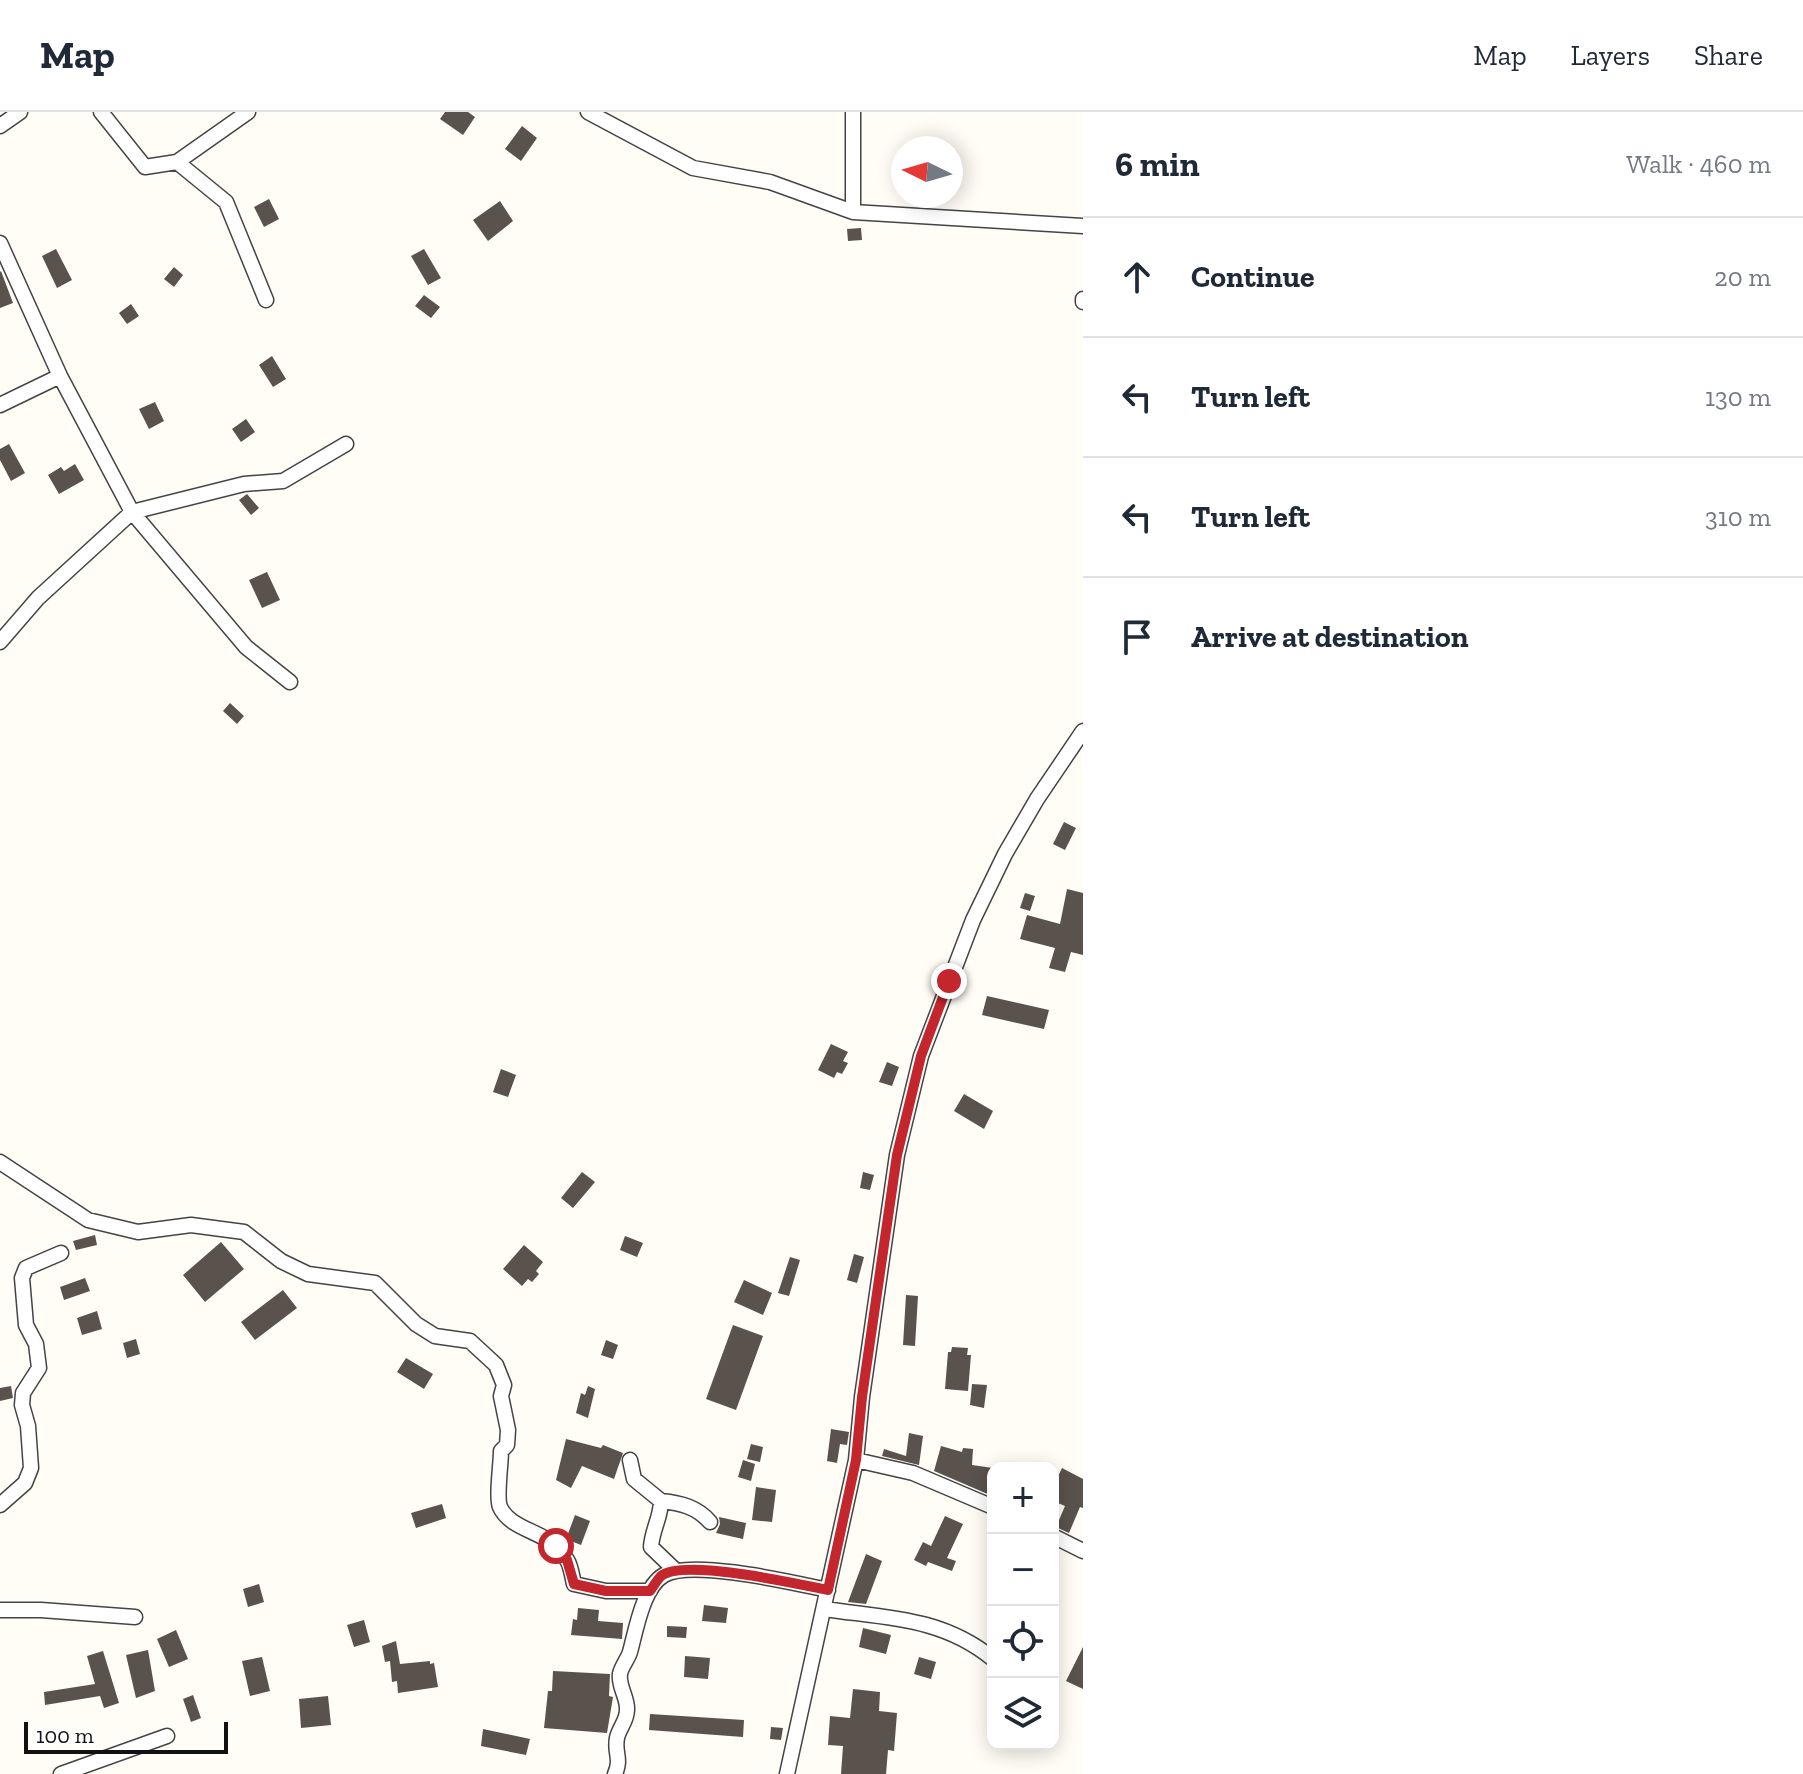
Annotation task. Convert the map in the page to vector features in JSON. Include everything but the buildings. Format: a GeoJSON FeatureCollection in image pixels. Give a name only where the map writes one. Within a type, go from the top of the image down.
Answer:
{"type":"FeatureCollection","features":[{"type":"Feature","properties":{"kind":"street"},"geometry":{"type":"LineString","coordinates":[[0,126],[20,112]]}},
{"type":"Feature","properties":{"kind":"street"},"geometry":{"type":"LineString","coordinates":[[101,112],[145,167],[177,162],[248,112]]}},
{"type":"Feature","properties":{"kind":"street"},"geometry":{"type":"LineString","coordinates":[[588,112],[693,168],[770,182],[853,212],[1083,226]]}},
{"type":"Feature","properties":{"kind":"street"},"geometry":{"type":"LineString","coordinates":[[853,112],[853,212]]}},
{"type":"Feature","properties":{"kind":"street"},"geometry":{"type":"LineString","coordinates":[[177,162],[226,202],[266,300]]}},
{"type":"Feature","properties":{"kind":"street"},"geometry":{"type":"LineString","coordinates":[[0,243],[60,376],[132,512],[246,647],[290,682]]}},
{"type":"Feature","properties":{"kind":"street"},"geometry":{"type":"LineString","coordinates":[[0,405],[60,376]]}},
{"type":"Feature","properties":{"kind":"street"},"geometry":{"type":"LineString","coordinates":[[0,642],[38,598],[132,512],[244,484],[283,481],[346,444]]}},
{"type":"Feature","properties":{"kind":"street"},"geometry":{"type":"LineString","coordinates":[[787,1774],[856,1460],[862,1397],[897,1155],[921,1056],[986,893],[1037,799],[1078,747],[1083,731]]}},
{"type":"Feature","properties":{"kind":"street"},"geometry":{"type":"LineString","coordinates":[[0,1162],[88,1220],[138,1232],[191,1225],[244,1232],[281,1261],[308,1274],[375,1283],[416,1324],[435,1336],[470,1341],[496,1365],[504,1385],[501,1396],[508,1430],[507,1445],[501,1451],[499,1505],[513,1524],[537,1532],[556,1546],[567,1560],[574,1584],[606,1591],[650,1591]]}},
{"type":"Feature","properties":{"kind":"street"},"geometry":{"type":"LineString","coordinates":[[0,1505],[25,1483],[31,1468],[28,1426],[22,1405],[23,1393],[39,1368],[36,1344],[26,1325],[22,1278],[26,1268],[61,1253]]}},
{"type":"Feature","properties":{"kind":"street"},"geometry":{"type":"LineString","coordinates":[[630,1460],[634,1479],[661,1501],[689,1506],[710,1522]]}},
{"type":"Feature","properties":{"kind":"street"},"geometry":{"type":"LineString","coordinates":[[856,1460],[913,1473],[987,1504]]}},
{"type":"Feature","properties":{"kind":"street"},"geometry":{"type":"LineString","coordinates":[[661,1501],[651,1547],[676,1571]]}},
{"type":"Feature","properties":{"kind":"street"},"geometry":{"type":"LineString","coordinates":[[1059,1539],[1083,1551]]}},
{"type":"Feature","properties":{"kind":"street"},"geometry":{"type":"LineString","coordinates":[[615,1774],[620,1763],[617,1738],[628,1707],[620,1674],[650,1591],[662,1576],[676,1571],[744,1573],[828,1590]]}},
{"type":"Feature","properties":{"kind":"street"},"geometry":{"type":"LineString","coordinates":[[824,1609],[913,1620],[942,1628],[987,1655]]}},
{"type":"Feature","properties":{"kind":"street"},"geometry":{"type":"LineString","coordinates":[[0,1610],[135,1617]]}},
{"type":"Feature","properties":{"kind":"street"},"geometry":{"type":"LineString","coordinates":[[61,1774],[167,1736]]}},
{"type":"Feature","properties":{"kind":"route"},"geometry":{"type":"LineString","coordinates":[[556,1546],[567,1560],[574,1584],[606,1591],[650,1591],[662,1576],[676,1571],[744,1573],[828,1590],[856,1460],[876,1292],[897,1155],[921,1056],[949,981]]}}]}
